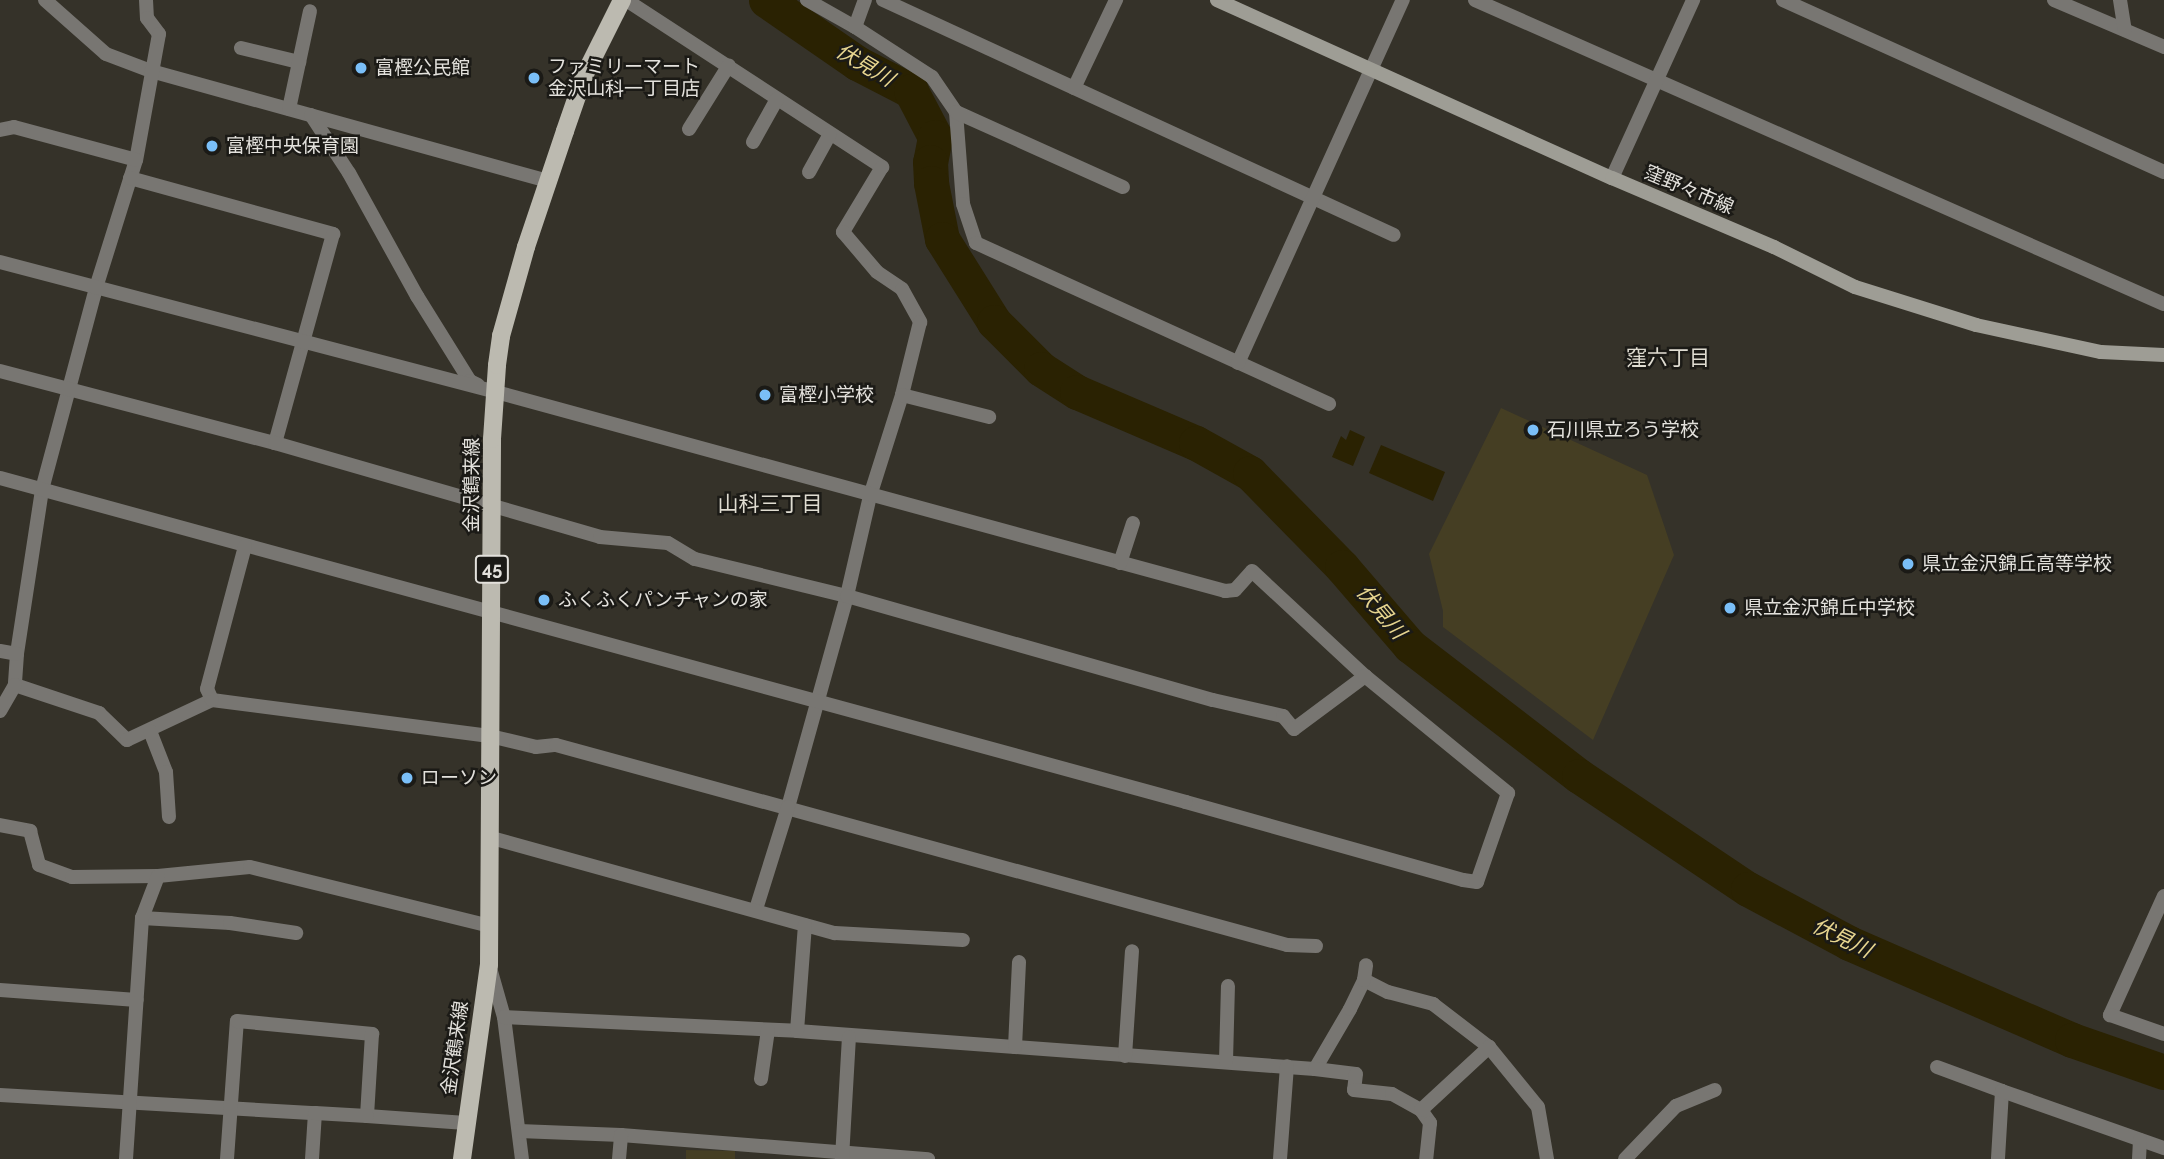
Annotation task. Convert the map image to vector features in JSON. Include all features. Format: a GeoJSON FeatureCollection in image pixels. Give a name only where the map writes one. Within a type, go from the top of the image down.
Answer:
{"type":"FeatureCollection","features":[{"type":"Feature","properties":{"kind":"main road","name":"金沢鶴来線"},"geometry":{"type":"LineString","coordinates":[[462,1159],[489,965],[487,925],[493,505],[496,392],[501,336],[548,181],[584,76],[624,0]]}},
{"type":"Feature","properties":{"kind":"main road","name":"窪野々市線"},"geometry":{"type":"LineString","coordinates":[[1217,0],[1612,178],[1774,247],[1855,287],[1976,325],[2101,352],[2162,351]]}},
{"type":"Feature","properties":{"kind":"street"},"geometry":{"type":"LineString","coordinates":[[45,0],[106,54],[151,71],[548,181]]}},
{"type":"Feature","properties":{"kind":"street"},"geometry":{"type":"LineString","coordinates":[[0,711],[15,685],[17,654],[41,490],[96,288],[136,160],[159,34],[147,18],[146,0]]}},
{"type":"Feature","properties":{"kind":"street"},"geometry":{"type":"LineString","coordinates":[[624,0],[729,65],[881,167],[843,232],[877,272],[902,289],[920,322],[902,395],[870,496],[847,596],[788,807],[756,909]]}},
{"type":"Feature","properties":{"kind":"street"},"geometry":{"type":"LineString","coordinates":[[807,0],[855,27],[932,77],[956,112],[963,204],[976,243],[1329,404]]}},
{"type":"Feature","properties":{"kind":"street"},"geometry":{"type":"LineString","coordinates":[[855,27],[865,0]]}},
{"type":"Feature","properties":{"kind":"street"},"geometry":{"type":"LineString","coordinates":[[883,0],[1394,235]]}},
{"type":"Feature","properties":{"kind":"street"},"geometry":{"type":"LineString","coordinates":[[1074,88],[1115,0]]}},
{"type":"Feature","properties":{"kind":"street"},"geometry":{"type":"LineString","coordinates":[[1238,363],[1312,196],[1404,0]]}},
{"type":"Feature","properties":{"kind":"street"},"geometry":{"type":"LineString","coordinates":[[1475,0],[2164,304]]}},
{"type":"Feature","properties":{"kind":"street"},"geometry":{"type":"LineString","coordinates":[[1612,178],[1693,0]]}},
{"type":"Feature","properties":{"kind":"street"},"geometry":{"type":"LineString","coordinates":[[1783,0],[2164,172]]}},
{"type":"Feature","properties":{"kind":"street"},"geometry":{"type":"LineString","coordinates":[[2054,0],[2164,47]]}},
{"type":"Feature","properties":{"kind":"street"},"geometry":{"type":"LineString","coordinates":[[2120,0],[2125,30]]}},
{"type":"Feature","properties":{"kind":"street"},"geometry":{"type":"LineString","coordinates":[[289,110],[310,12]]}},
{"type":"Feature","properties":{"kind":"street"},"geometry":{"type":"LineString","coordinates":[[242,48],[299,62]]}},
{"type":"Feature","properties":{"kind":"street"},"geometry":{"type":"LineString","coordinates":[[689,129],[729,65]]}},
{"type":"Feature","properties":{"kind":"street"},"geometry":{"type":"LineString","coordinates":[[753,142],[777,99]]}},
{"type":"Feature","properties":{"kind":"street"},"geometry":{"type":"LineString","coordinates":[[956,112],[1123,187]]}},
{"type":"Feature","properties":{"kind":"street"},"geometry":{"type":"LineString","coordinates":[[311,115],[349,173],[417,296],[470,381],[496,392]]}},
{"type":"Feature","properties":{"kind":"street"},"geometry":{"type":"LineString","coordinates":[[0,130],[14,127],[136,160]]}},
{"type":"Feature","properties":{"kind":"street"},"geometry":{"type":"LineString","coordinates":[[809,172],[830,134]]}},
{"type":"Feature","properties":{"kind":"street"},"geometry":{"type":"LineString","coordinates":[[130,178],[333,234],[301,341],[275,443]]}},
{"type":"Feature","properties":{"kind":"street"},"geometry":{"type":"LineString","coordinates":[[0,262],[496,392],[1225,591],[1235,590],[1252,571],[1365,676],[1508,793],[1477,881],[1464,880],[1200,805],[815,703],[0,478]]}},
{"type":"Feature","properties":{"kind":"street"},"geometry":{"type":"LineString","coordinates":[[0,370],[275,443],[600,537],[668,543],[695,559],[847,596],[1213,700],[1283,716],[1294,729],[1365,676]]}},
{"type":"Feature","properties":{"kind":"street"},"geometry":{"type":"LineString","coordinates":[[902,395],[989,416]]}},
{"type":"Feature","properties":{"kind":"street"},"geometry":{"type":"LineString","coordinates":[[1121,563],[1133,523]]}},
{"type":"Feature","properties":{"kind":"street"},"geometry":{"type":"LineString","coordinates":[[212,700],[207,689],[245,546]]}},
{"type":"Feature","properties":{"kind":"street"},"geometry":{"type":"LineString","coordinates":[[0,651],[17,654]]}},
{"type":"Feature","properties":{"kind":"street"},"geometry":{"type":"LineString","coordinates":[[15,685],[99,713],[127,740],[212,700],[490,736],[537,747],[556,745],[1287,945],[1316,946]]}},
{"type":"Feature","properties":{"kind":"street"},"geometry":{"type":"LineString","coordinates":[[150,731],[166,772],[169,817]]}},
{"type":"Feature","properties":{"kind":"street"},"geometry":{"type":"LineString","coordinates":[[0,825],[30,831],[39,865],[72,877],[158,876],[250,867],[487,925]]}},
{"type":"Feature","properties":{"kind":"street"},"geometry":{"type":"LineString","coordinates":[[488,837],[835,933],[963,940]]}},
{"type":"Feature","properties":{"kind":"street"},"geometry":{"type":"LineString","coordinates":[[126,1159],[142,918],[158,876]]}},
{"type":"Feature","properties":{"kind":"street"},"geometry":{"type":"LineString","coordinates":[[2164,896],[2110,1015],[2164,1034]]}},
{"type":"Feature","properties":{"kind":"street"},"geometry":{"type":"LineString","coordinates":[[142,918],[230,923],[296,933]]}},
{"type":"Feature","properties":{"kind":"street"},"geometry":{"type":"LineString","coordinates":[[797,1031],[805,925]]}},
{"type":"Feature","properties":{"kind":"street"},"geometry":{"type":"LineString","coordinates":[[1125,1056],[1132,951]]}},
{"type":"Feature","properties":{"kind":"street"},"geometry":{"type":"LineString","coordinates":[[1015,1047],[1019,962]]}},
{"type":"Feature","properties":{"kind":"street"},"geometry":{"type":"LineString","coordinates":[[489,965],[505,1017],[522,1159]]}},
{"type":"Feature","properties":{"kind":"street"},"geometry":{"type":"LineString","coordinates":[[1315,1069],[1350,1009],[1365,972],[1388,992],[1433,1004],[1489,1047],[1538,1107],[1547,1159]]}},
{"type":"Feature","properties":{"kind":"street"},"geometry":{"type":"LineString","coordinates":[[1226,1061],[1228,986]]}},
{"type":"Feature","properties":{"kind":"street"},"geometry":{"type":"LineString","coordinates":[[0,990],[137,1000]]}},
{"type":"Feature","properties":{"kind":"street"},"geometry":{"type":"LineString","coordinates":[[505,1017],[797,1031],[849,1037],[1226,1061],[1356,1074],[1354,1090],[1392,1094],[1421,1110],[1430,1123],[1426,1159]]}},
{"type":"Feature","properties":{"kind":"street"},"geometry":{"type":"LineString","coordinates":[[227,1159],[237,1021],[372,1034],[367,1116]]}},
{"type":"Feature","properties":{"kind":"street"},"geometry":{"type":"LineString","coordinates":[[761,1079],[768,1030]]}},
{"type":"Feature","properties":{"kind":"street"},"geometry":{"type":"LineString","coordinates":[[842,1155],[849,1037]]}},
{"type":"Feature","properties":{"kind":"street"},"geometry":{"type":"LineString","coordinates":[[1421,1110],[1489,1047]]}},
{"type":"Feature","properties":{"kind":"street"},"geometry":{"type":"LineString","coordinates":[[1280,1159],[1287,1066]]}},
{"type":"Feature","properties":{"kind":"street"},"geometry":{"type":"LineString","coordinates":[[1937,1066],[2164,1148]]}},
{"type":"Feature","properties":{"kind":"street"},"geometry":{"type":"LineString","coordinates":[[1625,1159],[1676,1106],[1714,1090]]}},
{"type":"Feature","properties":{"kind":"street"},"geometry":{"type":"LineString","coordinates":[[1998,1159],[2002,1091]]}},
{"type":"Feature","properties":{"kind":"street"},"geometry":{"type":"LineString","coordinates":[[0,1095],[466,1123]]}},
{"type":"Feature","properties":{"kind":"street"},"geometry":{"type":"LineString","coordinates":[[312,1159],[315,1113]]}},
{"type":"Feature","properties":{"kind":"street"},"geometry":{"type":"LineString","coordinates":[[519,1131],[621,1135],[741,1152],[928,1159]]}},
{"type":"Feature","properties":{"kind":"street"},"geometry":{"type":"LineString","coordinates":[[619,1159],[621,1135]]}},
{"type":"Feature","properties":{"kind":"street"},"geometry":{"type":"LineString","coordinates":[[2138,1159],[2140,1140]]}},
{"type":"Feature","properties":{"kind":"shaded area"},"geometry":{"type":"Polygon","coordinates":[[[1501,408],[1647,475],[1674,555],[1593,740],[1443,627],[1443,611],[1429,554],[1501,408]]]}},
{"type":"Feature","properties":{"kind":"shaded area"},"geometry":{"type":"Polygon","coordinates":[[[1350,430],[1365,437],[1353,466],[1332,457],[1341,436],[1346,440],[1350,430]]]}},
{"type":"Feature","properties":{"kind":"shaded area"},"geometry":{"type":"Polygon","coordinates":[[[1381,445],[1445,472],[1433,501],[1369,473],[1381,445]]]}},
{"type":"Feature","properties":{"kind":"shaded area"},"geometry":{"type":"Polygon","coordinates":[[[686,1150],[735,1151],[735,1159],[686,1159],[686,1150]]]}},
{"type":"Feature","properties":{"kind":"waterway","name":"伏見川"},"geometry":{"type":"LineString","coordinates":[[766,0],[857,63],[911,91],[935,137],[930,162],[931,183],[942,239],[994,322],[1041,369],[1077,392],[1196,443],[1250,473],[1342,567],[1410,646],[1579,776],[1748,889],[1849,943],[2072,1040],[2164,1072]]}},
{"type":"Feature","properties":{"kind":"place","name":"富樫公民館"},"geometry":{"type":"Point","coordinates":[361,68]}},
{"type":"Feature","properties":{"kind":"place","name":"ファミリーマート 金沢山科一丁目店"},"geometry":{"type":"Point","coordinates":[534,78]}},
{"type":"Feature","properties":{"kind":"place","name":"富樫中央保育園"},"geometry":{"type":"Point","coordinates":[212,146]}},
{"type":"Feature","properties":{"kind":"place","name":"富樫小学校"},"geometry":{"type":"Point","coordinates":[765,395]}},
{"type":"Feature","properties":{"kind":"place","name":"石川県立ろう学校"},"geometry":{"type":"Point","coordinates":[1533,430]}},
{"type":"Feature","properties":{"kind":"place","name":"県立金沢錦丘高等学校"},"geometry":{"type":"Point","coordinates":[1908,564]}},
{"type":"Feature","properties":{"kind":"place","name":"ふくふくパンチャンの家"},"geometry":{"type":"Point","coordinates":[544,600]}},
{"type":"Feature","properties":{"kind":"place","name":"県立金沢錦丘中学校"},"geometry":{"type":"Point","coordinates":[1730,608]}},
{"type":"Feature","properties":{"kind":"place","name":"ローソン"},"geometry":{"type":"Point","coordinates":[407,778]}},
{"type":"Feature","properties":{"kind":"district","name":"窪六丁目"},"geometry":{"type":"Point","coordinates":[1668,358]}},
{"type":"Feature","properties":{"kind":"district","name":"山科三丁目"},"geometry":{"type":"Point","coordinates":[770,504]}}]}
